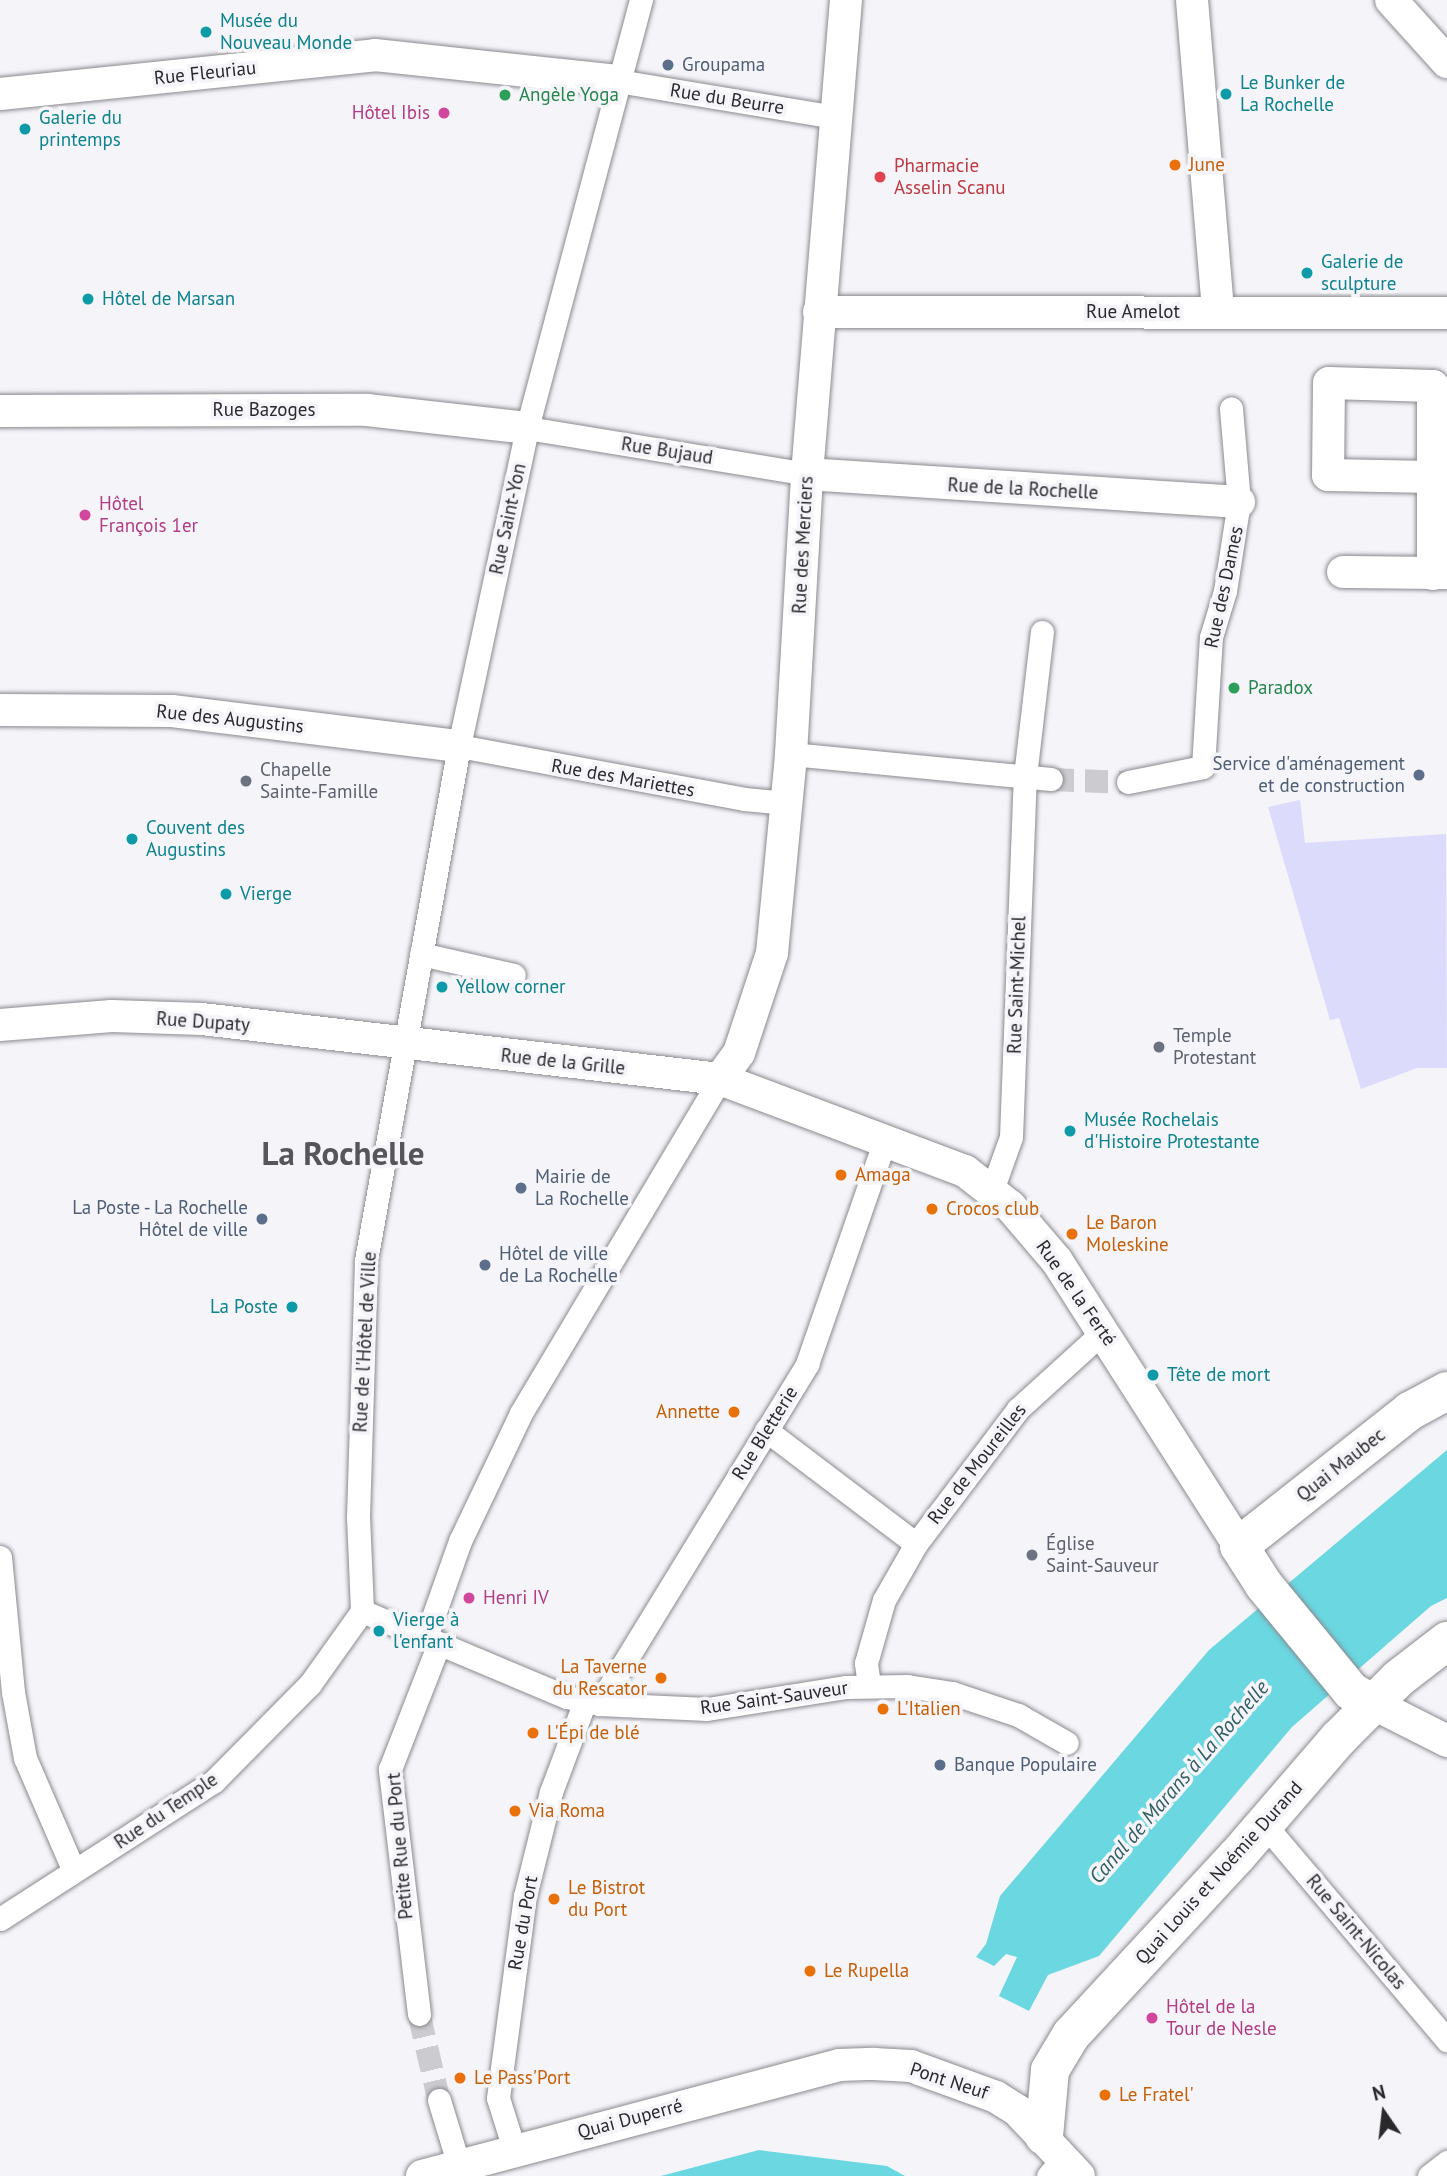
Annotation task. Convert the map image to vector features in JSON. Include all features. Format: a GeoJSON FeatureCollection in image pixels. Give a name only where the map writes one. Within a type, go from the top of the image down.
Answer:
{"type":"FeatureCollection","features":[{"type":"Feature","properties":{"kind":"main road","name":"Quai Maubec"},"geometry":{"type":"LineString","coordinates":[[1239,1546],[1410,1411],[1447,1391]]}},
{"type":"Feature","properties":{"kind":"main road"},"geometry":{"type":"LineString","coordinates":[[1239,1546],[1264,1586],[1362,1697]]}},
{"type":"Feature","properties":{"kind":"main road","name":"Quai Louis et Noémie Durand"},"geometry":{"type":"LineString","coordinates":[[1059,2161],[1050,2070],[1072,2035],[1265,1825],[1362,1697],[1447,1641]]}},
{"type":"Feature","properties":{"kind":"street","name":"Rue Saint-Yon"},"geometry":{"type":"LineString","coordinates":[[405,1044],[459,746],[527,428],[641,0]]}},
{"type":"Feature","properties":{"kind":"street","name":"Rue des Merciers"},"geometry":{"type":"LineString","coordinates":[[720,1079],[739,1053],[772,953],[792,754],[807,474],[846,0]]}},
{"type":"Feature","properties":{"kind":"street"},"geometry":{"type":"LineString","coordinates":[[1192,0],[1218,312]]}},
{"type":"Feature","properties":{"kind":"street"},"geometry":{"type":"LineString","coordinates":[[1391,0],[1447,62]]}},
{"type":"Feature","properties":{"kind":"street","name":"Rue Fleuriau"},"geometry":{"type":"LineString","coordinates":[[0,94],[375,55],[618,81]]}},
{"type":"Feature","properties":{"kind":"street","name":"Rue du Beurre"},"geometry":{"type":"LineString","coordinates":[[618,81],[835,117]]}},
{"type":"Feature","properties":{"kind":"street","name":"Rue Amelot"},"geometry":{"type":"LineString","coordinates":[[819,312],[1447,313]]}},
{"type":"Feature","properties":{"kind":"street"},"geometry":{"type":"LineString","coordinates":[[1343,572],[1440,573],[1433,477],[1433,386],[1329,383],[1328,475],[1433,477]]}},
{"type":"Feature","properties":{"kind":"street","name":"Rue des Dames"},"geometry":{"type":"LineString","coordinates":[[1128,782],[1203,767],[1211,637],[1225,591],[1239,502],[1231,408]]}},
{"type":"Feature","properties":{"kind":"street","name":"Rue Bazoges"},"geometry":{"type":"LineString","coordinates":[[0,411],[367,410],[527,428]]}},
{"type":"Feature","properties":{"kind":"street","name":"Rue Bujaud"},"geometry":{"type":"LineString","coordinates":[[527,428],[807,474]]}},
{"type":"Feature","properties":{"kind":"street","name":"Rue de la Rochelle"},"geometry":{"type":"LineString","coordinates":[[807,474],[1239,502]]}},
{"type":"Feature","properties":{"kind":"street","name":"Rue Saint-Michel"},"geometry":{"type":"LineString","coordinates":[[992,1190],[1011,1138],[1025,776],[1042,632]]}},
{"type":"Feature","properties":{"kind":"street","name":"Rue des Augustins"},"geometry":{"type":"LineString","coordinates":[[0,710],[172,710],[459,746]]}},
{"type":"Feature","properties":{"kind":"street","name":"Rue des Mariettes"},"geometry":{"type":"LineString","coordinates":[[459,746],[744,799],[787,803]]}},
{"type":"Feature","properties":{"kind":"street"},"geometry":{"type":"LineString","coordinates":[[792,754],[1051,779]]}},
{"type":"Feature","properties":{"kind":"street"},"geometry":{"type":"LineString","coordinates":[[421,954],[514,975]]}},
{"type":"Feature","properties":{"kind":"street","name":"Rue Dupaty"},"geometry":{"type":"LineString","coordinates":[[0,1025],[112,1016],[202,1019],[405,1044]]}},
{"type":"Feature","properties":{"kind":"street","name":"Rue de la Grille"},"geometry":{"type":"LineString","coordinates":[[405,1044],[720,1079]]}},
{"type":"Feature","properties":{"kind":"street","name":"Rue de l'Hôtel de Ville"},"geometry":{"type":"LineString","coordinates":[[362,1611],[358,1517],[366,1260],[405,1044]]}},
{"type":"Feature","properties":{"kind":"street","name":"Rue de la Ferté"},"geometry":{"type":"LineString","coordinates":[[720,1079],[965,1171],[992,1190],[1057,1261],[1239,1546]]}},
{"type":"Feature","properties":{"kind":"street","name":"Petite Rue du Port"},"geometry":{"type":"LineString","coordinates":[[419,2014],[390,1769],[433,1640],[460,1541],[521,1413],[720,1079]]}},
{"type":"Feature","properties":{"kind":"street","name":"Rue Bletterie"},"geometry":{"type":"LineString","coordinates":[[592,1703],[807,1364],[886,1140]]}},
{"type":"Feature","properties":{"kind":"street","name":"Rue de Moureilles"},"geometry":{"type":"LineString","coordinates":[[869,1685],[866,1663],[884,1600],[916,1544],[1017,1409],[1104,1331]]}},
{"type":"Feature","properties":{"kind":"street","name":"Rue de Moureilles"},"geometry":{"type":"LineString","coordinates":[[766,1430],[916,1544]]}},
{"type":"Feature","properties":{"kind":"street"},"geometry":{"type":"LineString","coordinates":[[0,1557],[13,1692],[25,1758],[74,1871]]}},
{"type":"Feature","properties":{"kind":"street","name":"Rue Saint-Sauveur"},"geometry":{"type":"LineString","coordinates":[[362,1611],[592,1703],[707,1709],[869,1685],[952,1693],[1022,1716],[1067,1743]]}},
{"type":"Feature","properties":{"kind":"street","name":"Rue du Temple"},"geometry":{"type":"LineString","coordinates":[[0,1919],[214,1781],[310,1684],[362,1611]]}},
{"type":"Feature","properties":{"kind":"street"},"geometry":{"type":"LineString","coordinates":[[1362,1697],[1447,1741]]}},
{"type":"Feature","properties":{"kind":"street","name":"Rue du Port"},"geometry":{"type":"LineString","coordinates":[[514,2150],[498,2098],[525,1896],[551,1792],[592,1703]]}},
{"type":"Feature","properties":{"kind":"street","name":"Rue Saint-Nicolas"},"geometry":{"type":"LineString","coordinates":[[1265,1825],[1447,2040]]}},
{"type":"Feature","properties":{"kind":"street","name":"Quai Duperré"},"geometry":{"type":"LineString","coordinates":[[422,2176],[839,2065]]}},
{"type":"Feature","properties":{"kind":"street","name":"Pont Neuf"},"geometry":{"type":"LineString","coordinates":[[839,2065],[911,2066],[960,2081],[1018,2111],[1059,2161]]}},
{"type":"Feature","properties":{"kind":"street"},"geometry":{"type":"LineString","coordinates":[[439,2100],[459,2166]]}},
{"type":"Feature","properties":{"kind":"street"},"geometry":{"type":"LineString","coordinates":[[1429,2176],[1447,2162]]}},
{"type":"Feature","properties":{"kind":"shaded area"},"geometry":{"type":"Polygon","coordinates":[[[1300,800],[1305,843],[1446,834],[1447,1068],[1417,1068],[1361,1089],[1339,1018],[1330,1020],[1268,807],[1300,800]]]}},
{"type":"Feature","properties":{"kind":"water","name":"Canal de Marans à La Rochelle"},"geometry":{"type":"Polygon","coordinates":[[[1447,1450],[1447,1598],[1431,1606],[1292,1727],[1099,1956],[1048,1975],[1029,2011],[999,1996],[1017,1957],[1006,1954],[994,1966],[976,1957],[986,1944],[1000,1896],[1209,1650],[1447,1450]]]}},
{"type":"Feature","properties":{"kind":"water"},"geometry":{"type":"Polygon","coordinates":[[[759,2150],[887,2166],[905,2176],[661,2176],[759,2150]]]}},
{"type":"Feature","properties":{"kind":"tunnel"},"geometry":{"type":"LineString","coordinates":[[1051,779],[1128,782]]}},
{"type":"Feature","properties":{"kind":"tunnel"},"geometry":{"type":"LineString","coordinates":[[419,2014],[439,2100]]}},
{"type":"Feature","properties":{"kind":"place","name":"Musée du Nouveau Monde"},"geometry":{"type":"Point","coordinates":[206,32]}},
{"type":"Feature","properties":{"kind":"place","name":"Groupama"},"geometry":{"type":"Point","coordinates":[668,65]}},
{"type":"Feature","properties":{"kind":"place","name":"Le Bunker de La Rochelle"},"geometry":{"type":"Point","coordinates":[1226,94]}},
{"type":"Feature","properties":{"kind":"place","name":"Angèle Yoga"},"geometry":{"type":"Point","coordinates":[505,95]}},
{"type":"Feature","properties":{"kind":"place","name":"Hôtel Ibis"},"geometry":{"type":"Point","coordinates":[444,113]}},
{"type":"Feature","properties":{"kind":"place","name":"Galerie du printemps"},"geometry":{"type":"Point","coordinates":[25,129]}},
{"type":"Feature","properties":{"kind":"place","name":"June"},"geometry":{"type":"Point","coordinates":[1175,165]}},
{"type":"Feature","properties":{"kind":"place","name":"Pharmacie Asselin Scanu"},"geometry":{"type":"Point","coordinates":[880,177]}},
{"type":"Feature","properties":{"kind":"place","name":"Galerie de sculpture"},"geometry":{"type":"Point","coordinates":[1307,273]}},
{"type":"Feature","properties":{"kind":"place","name":"Hôtel de Marsan"},"geometry":{"type":"Point","coordinates":[88,299]}},
{"type":"Feature","properties":{"kind":"place","name":"Hôtel François 1er"},"geometry":{"type":"Point","coordinates":[85,515]}},
{"type":"Feature","properties":{"kind":"place","name":"Paradox"},"geometry":{"type":"Point","coordinates":[1234,688]}},
{"type":"Feature","properties":{"kind":"place","name":"Service d'aménagement et de construction"},"geometry":{"type":"Point","coordinates":[1419,775]}},
{"type":"Feature","properties":{"kind":"place","name":"Chapelle Sainte-Famille"},"geometry":{"type":"Point","coordinates":[246,781]}},
{"type":"Feature","properties":{"kind":"place","name":"Couvent des Augustins"},"geometry":{"type":"Point","coordinates":[132,839]}},
{"type":"Feature","properties":{"kind":"place","name":"Vierge"},"geometry":{"type":"Point","coordinates":[226,894]}},
{"type":"Feature","properties":{"kind":"place","name":"Yellow corner"},"geometry":{"type":"Point","coordinates":[442,987]}},
{"type":"Feature","properties":{"kind":"place","name":"Temple Protestant"},"geometry":{"type":"Point","coordinates":[1159,1047]}},
{"type":"Feature","properties":{"kind":"place","name":"Musée Rochelais d'Histoire Protestante"},"geometry":{"type":"Point","coordinates":[1070,1131]}},
{"type":"Feature","properties":{"kind":"place","name":"Amaga"},"geometry":{"type":"Point","coordinates":[841,1175]}},
{"type":"Feature","properties":{"kind":"place","name":"Mairie de La Rochelle"},"geometry":{"type":"Point","coordinates":[521,1188]}},
{"type":"Feature","properties":{"kind":"place","name":"Crocos club"},"geometry":{"type":"Point","coordinates":[932,1209]}},
{"type":"Feature","properties":{"kind":"place","name":"La Poste - La Rochelle Hôtel de ville"},"geometry":{"type":"Point","coordinates":[262,1219]}},
{"type":"Feature","properties":{"kind":"place","name":"Le Baron Moleskine"},"geometry":{"type":"Point","coordinates":[1072,1234]}},
{"type":"Feature","properties":{"kind":"place","name":"Hôtel de ville de La Rochelle"},"geometry":{"type":"Point","coordinates":[485,1265]}},
{"type":"Feature","properties":{"kind":"place","name":"La Poste"},"geometry":{"type":"Point","coordinates":[292,1307]}},
{"type":"Feature","properties":{"kind":"place","name":"Tête de mort"},"geometry":{"type":"Point","coordinates":[1153,1375]}},
{"type":"Feature","properties":{"kind":"place","name":"Annette"},"geometry":{"type":"Point","coordinates":[734,1412]}},
{"type":"Feature","properties":{"kind":"place","name":"Église Saint-Sauveur"},"geometry":{"type":"Point","coordinates":[1032,1555]}},
{"type":"Feature","properties":{"kind":"place","name":"Henri IV"},"geometry":{"type":"Point","coordinates":[469,1598]}},
{"type":"Feature","properties":{"kind":"place","name":"Vierge à l'enfant"},"geometry":{"type":"Point","coordinates":[379,1631]}},
{"type":"Feature","properties":{"kind":"place","name":"La Taverne du Rescator"},"geometry":{"type":"Point","coordinates":[661,1678]}},
{"type":"Feature","properties":{"kind":"place","name":"L'Italien"},"geometry":{"type":"Point","coordinates":[883,1709]}},
{"type":"Feature","properties":{"kind":"place","name":"L'Épi de blé"},"geometry":{"type":"Point","coordinates":[533,1733]}},
{"type":"Feature","properties":{"kind":"place","name":"Banque Populaire"},"geometry":{"type":"Point","coordinates":[940,1765]}},
{"type":"Feature","properties":{"kind":"place","name":"Via Roma"},"geometry":{"type":"Point","coordinates":[515,1811]}},
{"type":"Feature","properties":{"kind":"place","name":"Le Bistrot du Port"},"geometry":{"type":"Point","coordinates":[554,1899]}},
{"type":"Feature","properties":{"kind":"place","name":"Le Rupella"},"geometry":{"type":"Point","coordinates":[810,1971]}},
{"type":"Feature","properties":{"kind":"place","name":"Hôtel de la Tour de Nesle"},"geometry":{"type":"Point","coordinates":[1152,2018]}},
{"type":"Feature","properties":{"kind":"place","name":"Le Pass'Port"},"geometry":{"type":"Point","coordinates":[460,2078]}},
{"type":"Feature","properties":{"kind":"place","name":"Le Fratel'"},"geometry":{"type":"Point","coordinates":[1105,2095]}},
{"type":"Feature","properties":{"kind":"district","name":"La Rochelle"},"geometry":{"type":"Point","coordinates":[343,1153]}}]}
